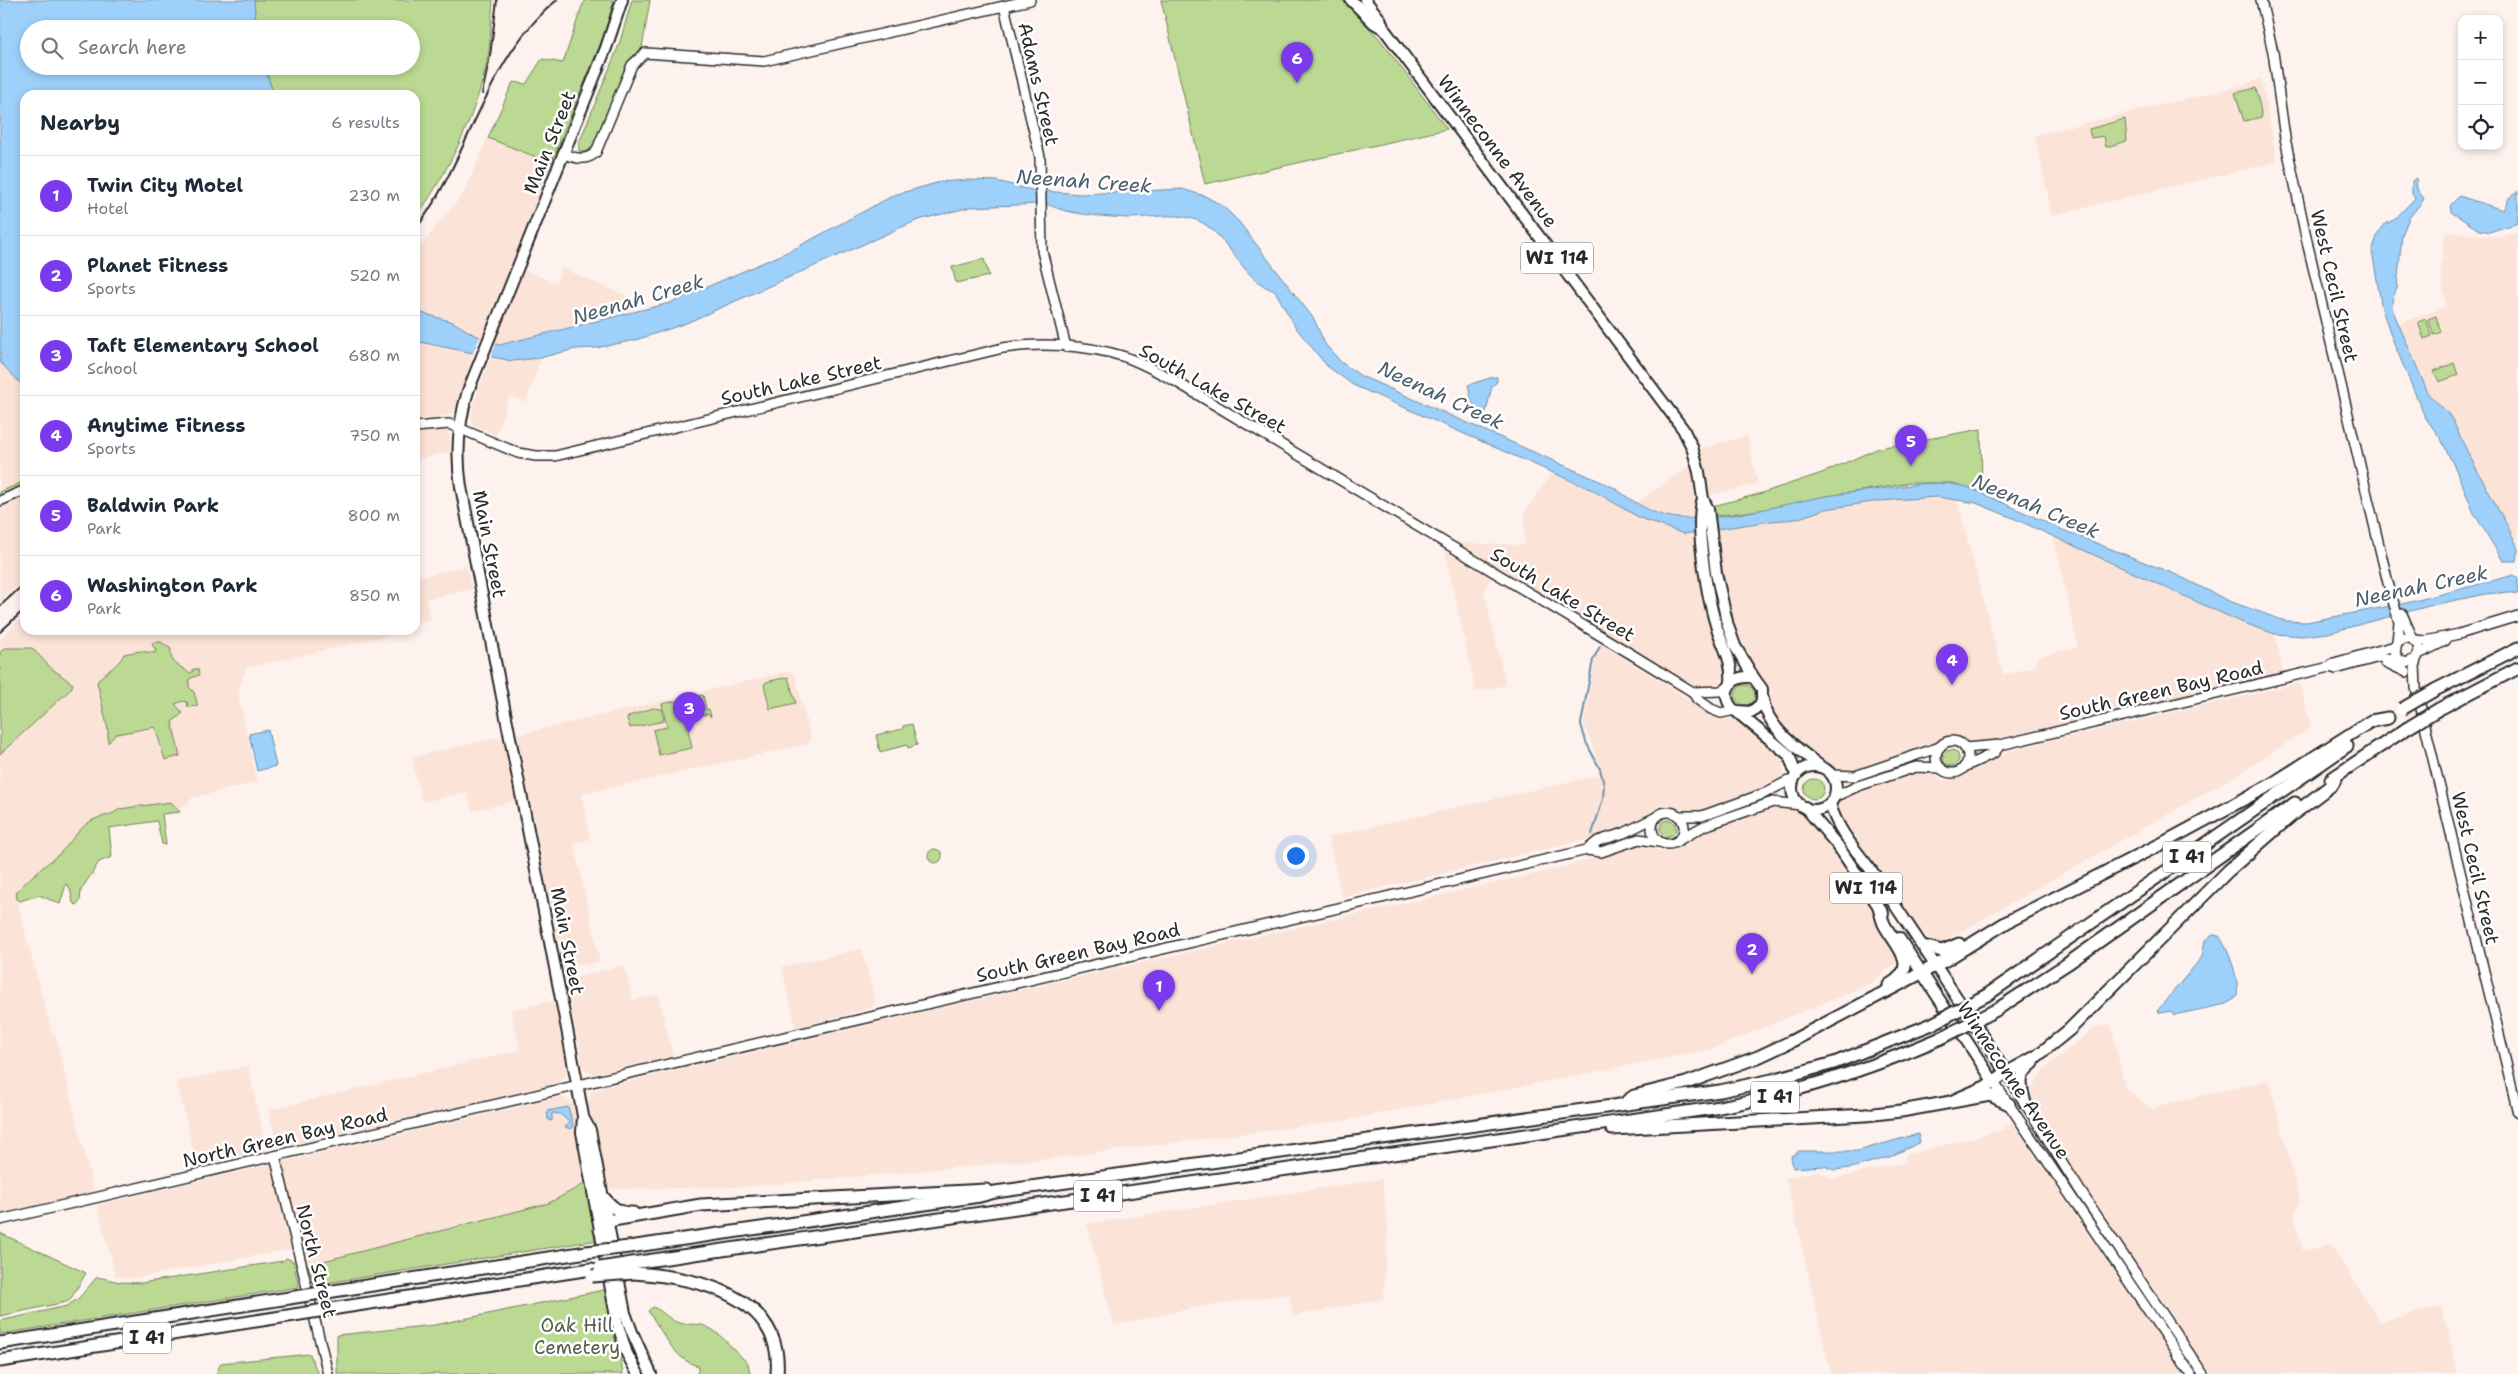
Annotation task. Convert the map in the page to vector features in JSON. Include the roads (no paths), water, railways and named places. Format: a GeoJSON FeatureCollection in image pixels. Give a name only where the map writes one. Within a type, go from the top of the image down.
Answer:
{"type":"FeatureCollection","features":[{"type":"Feature","properties":{"kind":"highway","name":"I 41"},"geometry":{"type":"LineString","coordinates":[[0,1343],[587,1252],[1626,1102],[1720,1091],[1772,1080],[1842,1060],[1932,1024],[1987,995],[2388,718],[2435,690],[2518,648]]}},
{"type":"Feature","properties":{"kind":"highway","name":"I 41"},"geometry":{"type":"LineString","coordinates":[[0,1362],[484,1284],[633,1268],[1601,1125],[1714,1108],[1784,1095],[1881,1064],[1941,1038],[1996,1010],[2066,964],[2406,729],[2439,709],[2518,668]]}},
{"type":"Feature","properties":{"kind":"highway"},"geometry":{"type":"LineString","coordinates":[[1874,996],[1922,973],[2007,922],[2161,844],[2272,784],[2372,721],[2388,718]]}},
{"type":"Feature","properties":{"kind":"highway"},"geometry":{"type":"LineString","coordinates":[[2025,1103],[2020,1077],[2037,1056],[2097,1003],[2228,871],[2292,815],[2333,784],[2337,775]]}},
{"type":"Feature","properties":{"kind":"highway"},"geometry":{"type":"LineString","coordinates":[[1626,1102],[1634,1096],[1686,1083],[1758,1057],[1818,1028],[1895,982],[1905,964],[1903,954],[1884,924],[1879,908]]}},
{"type":"Feature","properties":{"kind":"highway"},"geometry":{"type":"LineString","coordinates":[[1924,946],[1940,951],[1949,950],[1993,924],[2007,922]]}},
{"type":"Feature","properties":{"kind":"highway"},"geometry":{"type":"LineString","coordinates":[[1955,1100],[2037,1056]]}},
{"type":"Feature","properties":{"kind":"highway"},"geometry":{"type":"LineString","coordinates":[[1601,1125],[1614,1130],[1865,1115],[1990,1096],[2009,1104]]}},
{"type":"Feature","properties":{"kind":"highway"},"geometry":{"type":"LineString","coordinates":[[604,1226],[701,1206],[971,1190],[995,1192]]}},
{"type":"Feature","properties":{"kind":"highway"},"geometry":{"type":"LineString","coordinates":[[602,1196],[614,1209],[626,1213],[691,1204],[701,1206]]}},
{"type":"Feature","properties":{"kind":"highway"},"geometry":{"type":"LineString","coordinates":[[633,1268],[708,1284],[739,1300],[755,1313],[769,1333],[776,1354],[777,1374]]}},
{"type":"Feature","properties":{"kind":"main road","name":"Main Street"},"geometry":{"type":"LineString","coordinates":[[622,0],[613,30],[466,398],[459,428],[458,462],[460,488],[583,1116],[582,1132],[604,1226],[612,1249],[625,1313],[651,1374]]}},
{"type":"Feature","properties":{"kind":"main road"},"geometry":{"type":"LineString","coordinates":[[563,154],[586,158],[596,152],[632,65],[645,53],[764,61],[1030,0]]}},
{"type":"Feature","properties":{"kind":"main road","name":"Winneconne Avenue"},"geometry":{"type":"LineString","coordinates":[[1351,0],[1384,29],[1680,424],[1696,460],[1703,499],[1712,611],[1731,662],[1726,687]]}},
{"type":"Feature","properties":{"kind":"main road","name":"Winneconne Avenue"},"geometry":{"type":"LineString","coordinates":[[1365,0],[1380,20],[1384,29]]}},
{"type":"Feature","properties":{"kind":"main road","name":"West Cecil Street"},"geometry":{"type":"LineString","coordinates":[[2261,0],[2273,52],[2284,138],[2308,246],[2398,617]]}},
{"type":"Feature","properties":{"kind":"main road","name":"Adams Street"},"geometry":{"type":"LineString","coordinates":[[1004,6],[1039,154],[1042,251],[1066,347]]}},
{"type":"Feature","properties":{"kind":"main road","name":"South Lake Street"},"geometry":{"type":"LineString","coordinates":[[420,427],[446,424],[518,453],[536,456],[555,456],[1003,348],[1066,347],[1122,356],[1175,381],[1693,692],[1702,703]]}},
{"type":"Feature","properties":{"kind":"main road"},"geometry":{"type":"LineString","coordinates":[[0,501],[20,492]]}},
{"type":"Feature","properties":{"kind":"main road","name":"Winneconne Avenue"},"geometry":{"type":"LineString","coordinates":[[1706,531],[1728,626],[1735,646],[1754,678]]}},
{"type":"Feature","properties":{"kind":"main road"},"geometry":{"type":"LineString","coordinates":[[2393,645],[2404,638],[2426,641],[2459,634],[2518,616]]}},
{"type":"Feature","properties":{"kind":"main road"},"geometry":{"type":"LineString","coordinates":[[2398,617],[2419,646],[2418,656]]}},
{"type":"Feature","properties":{"kind":"main road"},"geometry":{"type":"LineString","coordinates":[[2398,617],[2400,627],[2393,645],[2395,653],[2401,661],[2410,662],[2459,634]]}},
{"type":"Feature","properties":{"kind":"main road","name":"South Green Bay Road"},"geometry":{"type":"LineString","coordinates":[[2333,668],[2334,663],[2393,645]]}},
{"type":"Feature","properties":{"kind":"main road","name":"West Cecil Street"},"geometry":{"type":"LineString","coordinates":[[2418,656],[2416,688],[2518,1113]]}},
{"type":"Feature","properties":{"kind":"main road","name":"South Green Bay Road"},"geometry":{"type":"LineString","coordinates":[[1965,748],[2000,746],[2379,657],[2401,661]]}},
{"type":"Feature","properties":{"kind":"main road","name":"West Cecil Street"},"geometry":{"type":"LineString","coordinates":[[2401,661],[2416,688]]}},
{"type":"Feature","properties":{"kind":"main road"},"geometry":{"type":"LineString","coordinates":[[2333,668],[2387,662],[2406,672]]}},
{"type":"Feature","properties":{"kind":"main road"},"geometry":{"type":"LineString","coordinates":[[1763,700],[1751,712],[1736,710],[1719,712],[1702,703],[1742,676],[1754,678],[1762,689],[1766,714],[1776,728],[1832,775],[1851,777],[1927,753],[1952,741],[1965,748],[1968,756],[1964,767],[1954,772],[1941,768],[1916,767],[1858,786],[1818,809],[1773,802],[1704,826],[1672,844],[1659,842],[1655,838],[1651,828],[1656,817],[1665,812],[1678,816],[1702,816],[1763,794],[1795,778],[1808,768],[1822,768]]}},
{"type":"Feature","properties":{"kind":"main road"},"geometry":{"type":"LineString","coordinates":[[1693,692],[1726,687]]}},
{"type":"Feature","properties":{"kind":"main road"},"geometry":{"type":"LineString","coordinates":[[1726,687],[1727,699],[1736,710],[1789,755],[1795,778],[1794,793],[1803,806]]}},
{"type":"Feature","properties":{"kind":"main road","name":"South Green Bay Road"},"geometry":{"type":"LineString","coordinates":[[1964,767],[1994,753],[2000,746]]}},
{"type":"Feature","properties":{"kind":"main road"},"geometry":{"type":"LineString","coordinates":[[1940,747],[1936,756],[1941,768]]}},
{"type":"Feature","properties":{"kind":"main road"},"geometry":{"type":"LineString","coordinates":[[1832,775],[1835,783],[1832,800]]}},
{"type":"Feature","properties":{"kind":"main road","name":"Winneconne Avenue"},"geometry":{"type":"LineString","coordinates":[[1832,800],[1840,830],[1924,946],[2079,1189],[2203,1374]]}},
{"type":"Feature","properties":{"kind":"main road","name":"Winneconne Avenue"},"geometry":{"type":"LineString","coordinates":[[1803,806],[1838,846],[1993,1081],[2191,1374]]}},
{"type":"Feature","properties":{"kind":"main road"},"geometry":{"type":"LineString","coordinates":[[1678,816],[1684,825],[1683,836],[1679,840]]}},
{"type":"Feature","properties":{"kind":"main road","name":"South Green Bay Road"},"geometry":{"type":"LineString","coordinates":[[1587,850],[1598,841],[1624,833],[1656,817]]}},
{"type":"Feature","properties":{"kind":"main road","name":"South Green Bay Road"},"geometry":{"type":"LineString","coordinates":[[577,1086],[1587,850],[1601,852],[1639,839],[1659,842]]}},
{"type":"Feature","properties":{"kind":"main road","name":"North Green Bay Road"},"geometry":{"type":"LineString","coordinates":[[0,1220],[577,1086]]}},
{"type":"Feature","properties":{"kind":"main road","name":"Main Street"},"geometry":{"type":"LineString","coordinates":[[583,1116],[590,1130],[602,1196],[604,1226],[617,1322],[627,1354],[638,1374]]}},
{"type":"Feature","properties":{"kind":"main road","name":"North Street"},"geometry":{"type":"LineString","coordinates":[[275,1156],[328,1374]]}},
{"type":"Feature","properties":{"kind":"water"},"geometry":{"type":"Polygon","coordinates":[[[0,0],[254,0],[255,20],[20,20],[20,75],[267,75],[272,90],[20,90],[20,383],[0,362],[0,0]]]}},
{"type":"Feature","properties":{"kind":"water"},"geometry":{"type":"Polygon","coordinates":[[[2416,178],[2417,189],[2424,199],[2409,218],[2402,235],[2397,288],[2392,300],[2393,311],[2429,395],[2447,412],[2453,421],[2509,530],[2518,549],[2517,561],[2503,561],[2474,513],[2441,439],[2425,417],[2393,341],[2382,309],[2372,251],[2378,234],[2385,224],[2394,220],[2415,198],[2412,194],[2412,181],[2416,178]]]}},
{"type":"Feature","properties":{"kind":"water"},"geometry":{"type":"Polygon","coordinates":[[[968,180],[997,181],[1031,190],[1080,194],[1182,189],[1205,196],[1223,206],[1239,222],[1314,319],[1325,344],[1341,362],[1361,376],[1613,487],[1659,514],[1676,518],[1717,517],[1762,510],[1838,494],[1938,483],[1968,487],[2063,530],[2177,575],[2229,601],[2285,621],[2306,622],[2407,603],[2514,575],[2518,578],[2518,594],[2509,592],[2485,594],[2433,605],[2328,633],[2302,636],[2275,634],[2241,622],[1976,503],[1937,497],[1879,501],[1826,509],[1796,519],[1684,534],[1640,518],[1592,490],[1353,385],[1327,366],[1296,328],[1275,291],[1255,279],[1215,233],[1197,220],[1178,216],[1128,218],[1104,216],[1070,212],[1041,204],[971,207],[918,220],[684,324],[636,340],[596,348],[576,349],[539,358],[512,361],[420,342],[420,312],[453,322],[473,334],[499,345],[670,303],[792,250],[894,195],[940,182],[968,180]]]}},
{"type":"Feature","properties":{"kind":"water"},"geometry":{"type":"Polygon","coordinates":[[[2518,191],[2518,223],[2511,226],[2490,232],[2479,230],[2451,212],[2450,206],[2459,196],[2503,210],[2509,198],[2518,191]]]}},
{"type":"Feature","properties":{"kind":"water"},"geometry":{"type":"Polygon","coordinates":[[[1497,377],[1497,382],[1492,386],[1486,412],[1481,414],[1472,402],[1468,385],[1497,377]]]}},
{"type":"Feature","properties":{"kind":"water"},"geometry":{"type":"Polygon","coordinates":[[[268,730],[276,766],[257,771],[249,734],[268,730]]]}},
{"type":"Feature","properties":{"kind":"water"},"geometry":{"type":"Polygon","coordinates":[[[2213,935],[2219,936],[2230,957],[2236,975],[2236,998],[2226,1004],[2174,1015],[2171,1011],[2161,1013],[2157,1011],[2202,957],[2205,940],[2213,935]]]}},
{"type":"Feature","properties":{"kind":"water"},"geometry":{"type":"Polygon","coordinates":[[[568,1107],[573,1124],[571,1129],[565,1127],[570,1123],[560,1114],[552,1113],[552,1121],[548,1120],[547,1111],[568,1107]]]}},
{"type":"Feature","properties":{"kind":"water"},"geometry":{"type":"Polygon","coordinates":[[[1918,1134],[1920,1142],[1890,1157],[1851,1168],[1834,1170],[1824,1166],[1793,1168],[1791,1156],[1799,1151],[1857,1151],[1918,1134]]]}},
{"type":"Feature","properties":{"kind":"waterway"},"geometry":{"type":"LineString","coordinates":[[1592,834],[1603,799],[1604,785],[1600,769],[1586,742],[1581,724],[1593,660],[1600,646]]}},
{"type":"Feature","properties":{"kind":"railway"},"geometry":{"type":"LineString","coordinates":[[482,94],[490,56],[497,0]]}},
{"type":"Feature","properties":{"kind":"railway"},"geometry":{"type":"LineString","coordinates":[[420,223],[451,172],[495,80],[512,51],[532,24],[557,0]]}},
{"type":"Feature","properties":{"kind":"railway"},"geometry":{"type":"LineString","coordinates":[[0,606],[20,588]]}},
{"type":"Feature","properties":{"kind":"railway"},"geometry":{"type":"LineString","coordinates":[[0,632],[20,614]]}},
{"type":"Feature","properties":{"kind":"place","name":"Washington Park"},"geometry":{"type":"Point","coordinates":[1297,83]}},
{"type":"Feature","properties":{"kind":"place","name":"Baldwin Park"},"geometry":{"type":"Point","coordinates":[1911,466]}},
{"type":"Feature","properties":{"kind":"place","name":"Anytime Fitness"},"geometry":{"type":"Point","coordinates":[1952,685]}},
{"type":"Feature","properties":{"kind":"place","name":"Taft Elementary School"},"geometry":{"type":"Point","coordinates":[689,733]}},
{"type":"Feature","properties":{"kind":"place","name":"Planet Fitness"},"geometry":{"type":"Point","coordinates":[1752,974]}},
{"type":"Feature","properties":{"kind":"place","name":"Twin City Motel"},"geometry":{"type":"Point","coordinates":[1159,1011]}},
{"type":"Feature","properties":{"kind":"water label","name":"Neenah Creek"},"geometry":{"type":"Point","coordinates":[1084,181]}},
{"type":"Feature","properties":{"kind":"water label","name":"Neenah Creek"},"geometry":{"type":"Point","coordinates":[638,299]}},
{"type":"Feature","properties":{"kind":"water label","name":"Neenah Creek"},"geometry":{"type":"Point","coordinates":[1441,395]}},
{"type":"Feature","properties":{"kind":"water label","name":"Neenah Creek"},"geometry":{"type":"Point","coordinates":[2036,506]}},
{"type":"Feature","properties":{"kind":"water label","name":"Neenah Creek"},"geometry":{"type":"Point","coordinates":[2421,586]}},
{"type":"Feature","properties":{"kind":"park label","name":"Oak Hill Cemetery"},"geometry":{"type":"Point","coordinates":[577,1336]}}]}
